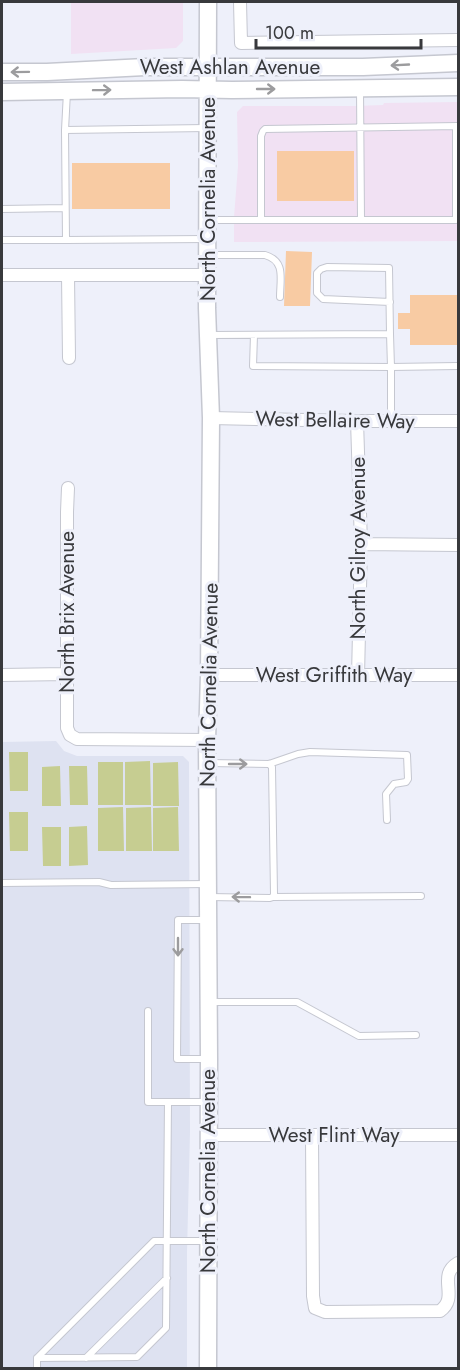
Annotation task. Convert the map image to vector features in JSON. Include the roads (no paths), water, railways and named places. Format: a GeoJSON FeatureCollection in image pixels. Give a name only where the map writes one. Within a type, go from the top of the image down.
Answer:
{"type":"FeatureCollection","features":[{"type":"Feature","properties":{"kind":"street","name":"North Cornelia Avenue"},"geometry":{"type":"LineString","coordinates":[[208,2],[207,247],[211,418],[207,740],[208,1368]]}},
{"type":"Feature","properties":{"kind":"street"},"geometry":{"type":"LineString","coordinates":[[240,2],[241,43],[459,40]]}},
{"type":"Feature","properties":{"kind":"street","name":"West Ashlan Avenue"},"geometry":{"type":"LineString","coordinates":[[2,72],[145,67],[363,67],[459,63]]}},
{"type":"Feature","properties":{"kind":"street","name":"West Ashlan Avenue"},"geometry":{"type":"LineString","coordinates":[[2,92],[459,87]]}},
{"type":"Feature","properties":{"kind":"street"},"geometry":{"type":"LineString","coordinates":[[2,275],[208,275]]}},
{"type":"Feature","properties":{"kind":"street"},"geometry":{"type":"LineString","coordinates":[[68,275],[69,358]]}},
{"type":"Feature","properties":{"kind":"street","name":"West Bellaire Way"},"geometry":{"type":"LineString","coordinates":[[211,418],[459,421]]}},
{"type":"Feature","properties":{"kind":"street","name":"North Gilroy Avenue"},"geometry":{"type":"LineString","coordinates":[[357,421],[361,544],[358,676]]}},
{"type":"Feature","properties":{"kind":"street","name":"North Brix Avenue"},"geometry":{"type":"LineString","coordinates":[[68,488],[66,674],[67,728],[70,735],[77,740],[207,740]]}},
{"type":"Feature","properties":{"kind":"street"},"geometry":{"type":"LineString","coordinates":[[361,544],[459,545]]}},
{"type":"Feature","properties":{"kind":"street"},"geometry":{"type":"LineString","coordinates":[[2,675],[66,674]]}},
{"type":"Feature","properties":{"kind":"street","name":"West Griffith Way"},"geometry":{"type":"LineString","coordinates":[[209,675],[459,675]]}},
{"type":"Feature","properties":{"kind":"street","name":"West Flint Way"},"geometry":{"type":"LineString","coordinates":[[209,1135],[459,1135]]}},
{"type":"Feature","properties":{"kind":"street"},"geometry":{"type":"LineString","coordinates":[[312,1135],[315,1308],[325,1312],[440,1311],[447,1307],[450,1300],[449,1274],[453,1266],[459,1263]]}},
{"type":"Feature","properties":{"kind":"lane"},"geometry":{"type":"LineString","coordinates":[[360,89],[361,220]]}},
{"type":"Feature","properties":{"kind":"lane"},"geometry":{"type":"LineString","coordinates":[[66,240],[67,91]]}},
{"type":"Feature","properties":{"kind":"lane"},"geometry":{"type":"LineString","coordinates":[[207,220],[457,220],[457,126],[265,129],[261,136],[261,219]]}},
{"type":"Feature","properties":{"kind":"lane"},"geometry":{"type":"LineString","coordinates":[[65,130],[207,128]]}},
{"type":"Feature","properties":{"kind":"lane"},"geometry":{"type":"LineString","coordinates":[[2,209],[65,208]]}},
{"type":"Feature","properties":{"kind":"lane"},"geometry":{"type":"LineString","coordinates":[[2,240],[66,240],[207,247],[265,255],[273,257],[280,266],[280,297]]}},
{"type":"Feature","properties":{"kind":"lane"},"geometry":{"type":"LineString","coordinates":[[390,302],[323,299],[317,293],[317,273],[327,267],[389,268],[390,302],[390,334],[391,367],[391,421]]}},
{"type":"Feature","properties":{"kind":"lane"},"geometry":{"type":"LineString","coordinates":[[208,335],[390,334]]}},
{"type":"Feature","properties":{"kind":"lane"},"geometry":{"type":"LineString","coordinates":[[254,335],[253,366],[459,366]]}},
{"type":"Feature","properties":{"kind":"lane"},"geometry":{"type":"LineString","coordinates":[[207,764],[269,764],[310,752],[407,755],[408,779],[406,782],[394,784],[386,794],[387,820]]}},
{"type":"Feature","properties":{"kind":"lane"},"geometry":{"type":"LineString","coordinates":[[269,764],[272,767],[273,897]]}},
{"type":"Feature","properties":{"kind":"lane"},"geometry":{"type":"LineString","coordinates":[[2,883],[99,882],[111,885],[208,890],[270,898],[421,896]]}},
{"type":"Feature","properties":{"kind":"lane"},"geometry":{"type":"LineString","coordinates":[[208,920],[178,920],[177,1059],[209,1059]]}},
{"type":"Feature","properties":{"kind":"lane"},"geometry":{"type":"LineString","coordinates":[[209,1002],[297,1002],[359,1036],[416,1035]]}},
{"type":"Feature","properties":{"kind":"lane"},"geometry":{"type":"LineString","coordinates":[[148,1011],[148,1102],[209,1102]]}},
{"type":"Feature","properties":{"kind":"lane"},"geometry":{"type":"LineString","coordinates":[[37,1358],[137,1358],[166,1328],[168,1102]]}},
{"type":"Feature","properties":{"kind":"lane"},"geometry":{"type":"LineString","coordinates":[[37,1368],[37,1358],[154,1241],[208,1241]]}},
{"type":"Feature","properties":{"kind":"lane"},"geometry":{"type":"LineString","coordinates":[[86,1358],[166,1278]]}}]}
